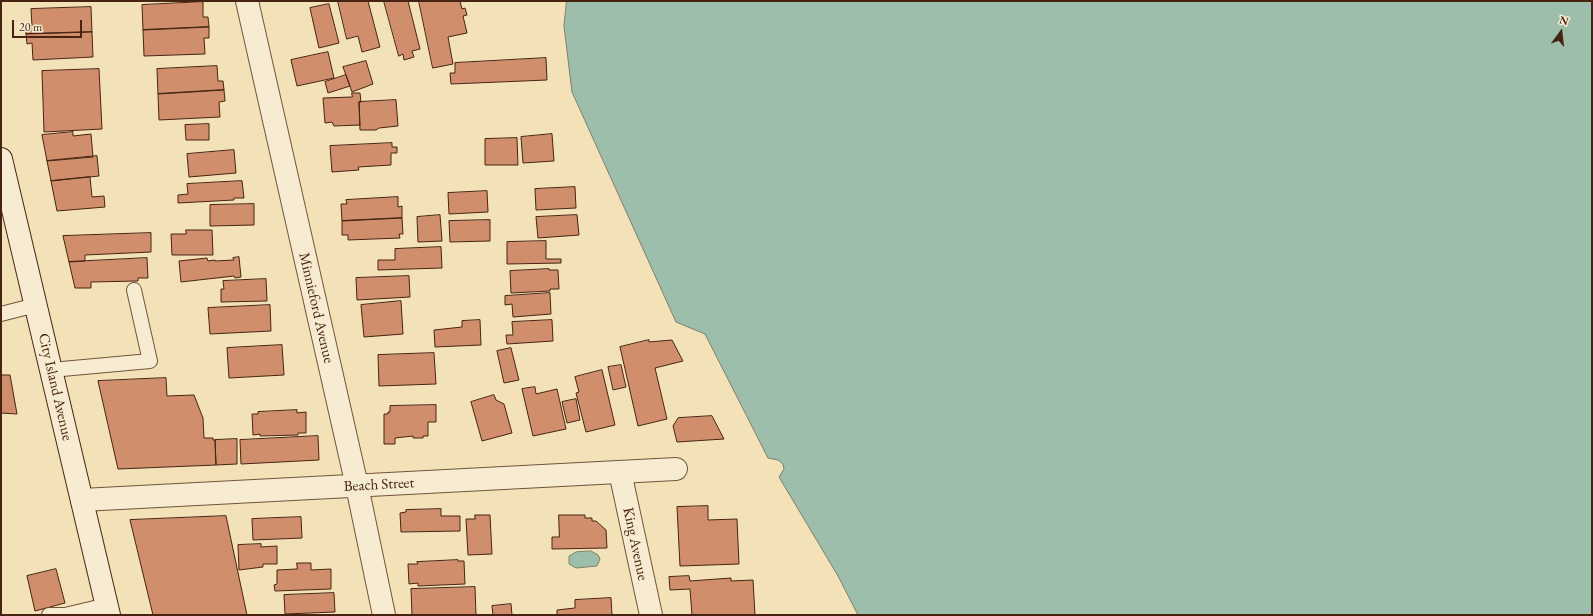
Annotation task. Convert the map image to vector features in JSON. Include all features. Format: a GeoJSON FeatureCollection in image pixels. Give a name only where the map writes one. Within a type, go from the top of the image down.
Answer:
{"type":"FeatureCollection","features":[{"type":"Feature","properties":{"kind":"street","name":"Minnieford Avenue"},"geometry":{"type":"LineString","coordinates":[[248,1],[384,615]]}},
{"type":"Feature","properties":{"kind":"street","name":"City Island Avenue"},"geometry":{"type":"LineString","coordinates":[[2,167],[108,610]]}},
{"type":"Feature","properties":{"kind":"street","name":"Beach Street"},"geometry":{"type":"LineString","coordinates":[[82,500],[676,469]]}},
{"type":"Feature","properties":{"kind":"street","name":"King Avenue"},"geometry":{"type":"LineString","coordinates":[[620,472],[651,615]]}},
{"type":"Feature","properties":{"kind":"lane"},"geometry":{"type":"LineString","coordinates":[[51,370],[150,361],[134,290]]}},
{"type":"Feature","properties":{"kind":"lane"},"geometry":{"type":"LineString","coordinates":[[1,314],[36,305]]}},
{"type":"Feature","properties":{"kind":"lane"},"geometry":{"type":"LineString","coordinates":[[49,615],[65,615],[108,610]]}},
{"type":"Feature","properties":{"kind":"shaded area"},"geometry":{"type":"Polygon","coordinates":[[[567,1],[1592,1],[1592,615],[858,615],[838,576],[779,477],[784,469],[783,464],[778,460],[768,458],[705,334],[676,322],[572,92],[564,26],[567,1]]]}},
{"type":"Feature","properties":{"kind":"shaded area"},"geometry":{"type":"Polygon","coordinates":[[[591,551],[598,555],[600,559],[597,566],[576,568],[569,564],[569,556],[576,552],[591,551]]]}},
{"type":"Feature","properties":{"kind":"building"},"geometry":{"type":"Polygon","coordinates":[[[338,1],[368,1],[380,47],[362,52],[358,36],[347,39],[338,1]]]}},
{"type":"Feature","properties":{"kind":"building"},"geometry":{"type":"Polygon","coordinates":[[[384,1],[408,1],[420,49],[412,51],[414,57],[404,60],[403,54],[399,56],[384,1]]]}},
{"type":"Feature","properties":{"kind":"building"},"geometry":{"type":"Polygon","coordinates":[[[419,1],[460,1],[462,9],[465,8],[467,15],[463,16],[467,33],[448,37],[453,64],[433,68],[419,1]]]}},
{"type":"Feature","properties":{"kind":"building"},"geometry":{"type":"Polygon","coordinates":[[[203,2],[203,17],[208,17],[209,27],[143,30],[142,5],[203,2]]]}},
{"type":"Feature","properties":{"kind":"building"},"geometry":{"type":"Polygon","coordinates":[[[329,4],[339,43],[319,48],[310,8],[329,4]]]}},
{"type":"Feature","properties":{"kind":"building"},"geometry":{"type":"Polygon","coordinates":[[[91,7],[92,32],[26,34],[26,26],[32,26],[31,9],[91,7]]]}},
{"type":"Feature","properties":{"kind":"building"},"geometry":{"type":"Polygon","coordinates":[[[209,27],[209,38],[204,38],[205,54],[144,56],[143,30],[209,27]]]}},
{"type":"Feature","properties":{"kind":"building"},"geometry":{"type":"Polygon","coordinates":[[[92,32],[93,57],[33,60],[32,43],[27,44],[26,34],[92,32]]]}},
{"type":"Feature","properties":{"kind":"building"},"geometry":{"type":"Polygon","coordinates":[[[328,52],[334,78],[297,86],[291,60],[328,52]]]}},
{"type":"Feature","properties":{"kind":"building"},"geometry":{"type":"Polygon","coordinates":[[[546,58],[547,80],[451,84],[450,73],[455,73],[455,63],[546,58]]]}},
{"type":"Feature","properties":{"kind":"building"},"geometry":{"type":"Polygon","coordinates":[[[366,61],[373,84],[352,92],[343,67],[366,61]]]}},
{"type":"Feature","properties":{"kind":"building"},"geometry":{"type":"Polygon","coordinates":[[[217,66],[218,81],[223,81],[224,90],[158,94],[157,69],[217,66]]]}},
{"type":"Feature","properties":{"kind":"building"},"geometry":{"type":"Polygon","coordinates":[[[99,69],[102,129],[44,132],[42,71],[99,69]]]}},
{"type":"Feature","properties":{"kind":"building"},"geometry":{"type":"Polygon","coordinates":[[[346,75],[350,86],[328,93],[325,82],[346,75]]]}},
{"type":"Feature","properties":{"kind":"building"},"geometry":{"type":"Polygon","coordinates":[[[224,90],[225,101],[219,102],[220,117],[159,120],[158,94],[224,90]]]}},
{"type":"Feature","properties":{"kind":"building"},"geometry":{"type":"Polygon","coordinates":[[[352,93],[360,93],[360,125],[334,126],[332,122],[325,123],[323,98],[352,97],[352,93]]]}},
{"type":"Feature","properties":{"kind":"building"},"geometry":{"type":"Polygon","coordinates":[[[396,100],[398,126],[379,128],[376,130],[360,130],[359,102],[396,100]]]}},
{"type":"Feature","properties":{"kind":"building"},"geometry":{"type":"Polygon","coordinates":[[[209,124],[209,140],[186,140],[185,125],[209,124]]]}},
{"type":"Feature","properties":{"kind":"building"},"geometry":{"type":"Polygon","coordinates":[[[73,132],[73,136],[91,134],[93,157],[47,161],[42,135],[73,132]]]}},
{"type":"Feature","properties":{"kind":"building"},"geometry":{"type":"Polygon","coordinates":[[[552,134],[554,161],[523,163],[521,137],[552,134]]]}},
{"type":"Feature","properties":{"kind":"building"},"geometry":{"type":"Polygon","coordinates":[[[517,138],[518,165],[485,165],[485,139],[517,138]]]}},
{"type":"Feature","properties":{"kind":"building"},"geometry":{"type":"Polygon","coordinates":[[[392,143],[392,147],[397,147],[397,153],[391,153],[391,165],[358,167],[359,170],[332,172],[330,146],[392,143]]]}},
{"type":"Feature","properties":{"kind":"building"},"geometry":{"type":"Polygon","coordinates":[[[234,150],[236,173],[189,177],[187,154],[234,150]]]}},
{"type":"Feature","properties":{"kind":"building"},"geometry":{"type":"Polygon","coordinates":[[[97,156],[99,176],[51,181],[47,161],[97,156]]]}},
{"type":"Feature","properties":{"kind":"building"},"geometry":{"type":"Polygon","coordinates":[[[90,177],[92,197],[104,196],[105,207],[57,211],[51,181],[90,177]]]}},
{"type":"Feature","properties":{"kind":"building"},"geometry":{"type":"Polygon","coordinates":[[[242,181],[244,198],[234,198],[234,200],[178,203],[178,195],[188,194],[187,184],[242,181]]]}},
{"type":"Feature","properties":{"kind":"building"},"geometry":{"type":"Polygon","coordinates":[[[575,187],[576,208],[536,210],[535,189],[575,187]]]}},
{"type":"Feature","properties":{"kind":"building"},"geometry":{"type":"Polygon","coordinates":[[[487,191],[488,212],[449,214],[448,193],[487,191]]]}},
{"type":"Feature","properties":{"kind":"building"},"geometry":{"type":"Polygon","coordinates":[[[398,197],[398,207],[402,206],[402,218],[342,221],[341,204],[347,204],[346,200],[398,197]]]}},
{"type":"Feature","properties":{"kind":"building"},"geometry":{"type":"Polygon","coordinates":[[[254,204],[254,225],[210,226],[210,205],[254,204]]]}},
{"type":"Feature","properties":{"kind":"building"},"geometry":{"type":"Polygon","coordinates":[[[440,215],[442,241],[418,242],[417,217],[440,215]]]}},
{"type":"Feature","properties":{"kind":"building"},"geometry":{"type":"Polygon","coordinates":[[[577,215],[579,235],[538,238],[536,217],[577,215]]]}},
{"type":"Feature","properties":{"kind":"building"},"geometry":{"type":"Polygon","coordinates":[[[402,218],[403,234],[399,234],[400,238],[348,240],[348,235],[342,235],[342,221],[402,218]]]}},
{"type":"Feature","properties":{"kind":"building"},"geometry":{"type":"Polygon","coordinates":[[[490,220],[490,241],[450,242],[449,221],[490,220]]]}},
{"type":"Feature","properties":{"kind":"building"},"geometry":{"type":"Polygon","coordinates":[[[186,230],[212,230],[213,255],[172,255],[171,234],[186,234],[186,230]]]}},
{"type":"Feature","properties":{"kind":"building"},"geometry":{"type":"Polygon","coordinates":[[[151,233],[151,252],[85,255],[85,261],[69,262],[63,236],[151,233]]]}},
{"type":"Feature","properties":{"kind":"building"},"geometry":{"type":"Polygon","coordinates":[[[546,241],[546,259],[561,259],[561,263],[507,264],[507,242],[546,241]]]}},
{"type":"Feature","properties":{"kind":"building"},"geometry":{"type":"Polygon","coordinates":[[[441,247],[442,268],[378,270],[378,260],[395,260],[395,249],[441,247]]]}},
{"type":"Feature","properties":{"kind":"building"},"geometry":{"type":"Polygon","coordinates":[[[239,257],[241,277],[235,278],[234,276],[181,282],[179,261],[207,258],[208,261],[234,260],[233,258],[239,257]]]}},
{"type":"Feature","properties":{"kind":"building"},"geometry":{"type":"Polygon","coordinates":[[[147,258],[148,278],[138,278],[138,281],[91,282],[91,288],[75,288],[69,262],[147,258]]]}},
{"type":"Feature","properties":{"kind":"building"},"geometry":{"type":"Polygon","coordinates":[[[558,270],[559,289],[550,289],[550,291],[511,293],[510,271],[558,270]]]}},
{"type":"Feature","properties":{"kind":"building"},"geometry":{"type":"Polygon","coordinates":[[[409,276],[410,297],[357,300],[356,278],[409,276]]]}},
{"type":"Feature","properties":{"kind":"building"},"geometry":{"type":"Polygon","coordinates":[[[266,279],[267,301],[221,302],[221,289],[224,289],[223,281],[266,279]]]}},
{"type":"Feature","properties":{"kind":"building"},"geometry":{"type":"Polygon","coordinates":[[[550,293],[551,314],[513,317],[512,304],[505,305],[505,296],[550,293]]]}},
{"type":"Feature","properties":{"kind":"building"},"geometry":{"type":"Polygon","coordinates":[[[401,301],[403,334],[364,337],[361,305],[401,301]]]}},
{"type":"Feature","properties":{"kind":"building"},"geometry":{"type":"Polygon","coordinates":[[[270,305],[271,331],[210,334],[208,308],[270,305]]]}},
{"type":"Feature","properties":{"kind":"building"},"geometry":{"type":"Polygon","coordinates":[[[480,320],[481,345],[435,347],[434,330],[462,327],[462,321],[480,320]]]}},
{"type":"Feature","properties":{"kind":"building"},"geometry":{"type":"Polygon","coordinates":[[[552,320],[553,341],[507,344],[506,335],[513,335],[512,322],[552,320]]]}},
{"type":"Feature","properties":{"kind":"building"},"geometry":{"type":"Polygon","coordinates":[[[649,340],[649,342],[672,340],[683,361],[655,368],[667,419],[638,426],[620,347],[649,340]]]}},
{"type":"Feature","properties":{"kind":"building"},"geometry":{"type":"Polygon","coordinates":[[[282,345],[284,375],[229,378],[227,348],[282,345]]]}},
{"type":"Feature","properties":{"kind":"building"},"geometry":{"type":"Polygon","coordinates":[[[511,348],[519,380],[504,383],[497,351],[511,348]]]}},
{"type":"Feature","properties":{"kind":"building"},"geometry":{"type":"Polygon","coordinates":[[[434,353],[436,384],[379,386],[378,355],[434,353]]]}},
{"type":"Feature","properties":{"kind":"building"},"geometry":{"type":"Polygon","coordinates":[[[621,365],[626,387],[613,390],[608,367],[621,365]]]}},
{"type":"Feature","properties":{"kind":"building"},"geometry":{"type":"Polygon","coordinates":[[[602,370],[615,425],[586,432],[576,393],[579,392],[575,377],[602,370]]]}},
{"type":"Feature","properties":{"kind":"building"},"geometry":{"type":"Polygon","coordinates":[[[1,375],[10,375],[17,414],[1,413],[1,375]]]}},
{"type":"Feature","properties":{"kind":"building"},"geometry":{"type":"Polygon","coordinates":[[[166,378],[167,396],[194,395],[203,418],[204,438],[213,438],[213,440],[215,440],[216,465],[118,469],[98,381],[166,378]]]}},
{"type":"Feature","properties":{"kind":"building"},"geometry":{"type":"Polygon","coordinates":[[[535,387],[536,394],[557,389],[566,429],[533,436],[522,389],[535,387]]]}},
{"type":"Feature","properties":{"kind":"building"},"geometry":{"type":"Polygon","coordinates":[[[494,395],[496,400],[504,404],[512,433],[482,441],[471,402],[494,395]]]}},
{"type":"Feature","properties":{"kind":"building"},"geometry":{"type":"Polygon","coordinates":[[[576,399],[580,420],[567,423],[562,402],[576,399]]]}},
{"type":"Feature","properties":{"kind":"building"},"geometry":{"type":"Polygon","coordinates":[[[436,405],[436,422],[428,422],[428,436],[423,436],[423,438],[413,438],[413,436],[395,438],[395,444],[384,444],[384,414],[388,414],[388,412],[390,412],[390,406],[436,405]]]}},
{"type":"Feature","properties":{"kind":"building"},"geometry":{"type":"Polygon","coordinates":[[[297,410],[297,413],[306,412],[306,433],[298,433],[298,435],[253,435],[252,414],[258,414],[258,412],[297,410]]]}},
{"type":"Feature","properties":{"kind":"building"},"geometry":{"type":"Polygon","coordinates":[[[712,416],[724,439],[677,442],[673,426],[678,418],[712,416]]]}},
{"type":"Feature","properties":{"kind":"building"},"geometry":{"type":"Polygon","coordinates":[[[318,436],[319,460],[241,464],[240,440],[318,436]]]}},
{"type":"Feature","properties":{"kind":"building"},"geometry":{"type":"Polygon","coordinates":[[[237,439],[237,464],[216,465],[215,440],[237,439]]]}},
{"type":"Feature","properties":{"kind":"building"},"geometry":{"type":"Polygon","coordinates":[[[708,506],[708,520],[737,519],[739,564],[680,566],[677,507],[708,506]]]}},
{"type":"Feature","properties":{"kind":"building"},"geometry":{"type":"Polygon","coordinates":[[[441,509],[441,516],[460,516],[460,531],[401,532],[400,513],[406,512],[406,510],[441,509]]]}},
{"type":"Feature","properties":{"kind":"building"},"geometry":{"type":"Polygon","coordinates":[[[475,515],[490,515],[492,554],[468,555],[466,519],[475,519],[475,515]]]}},
{"type":"Feature","properties":{"kind":"building"},"geometry":{"type":"Polygon","coordinates":[[[559,515],[585,515],[585,518],[592,518],[592,521],[596,521],[606,530],[607,548],[552,549],[552,537],[559,537],[559,515]]]}},
{"type":"Feature","properties":{"kind":"building"},"geometry":{"type":"Polygon","coordinates":[[[226,516],[247,615],[153,615],[130,520],[226,516]]]}},
{"type":"Feature","properties":{"kind":"building"},"geometry":{"type":"Polygon","coordinates":[[[301,517],[302,538],[253,540],[252,519],[301,517]]]}},
{"type":"Feature","properties":{"kind":"building"},"geometry":{"type":"Polygon","coordinates":[[[261,544],[261,547],[277,546],[277,564],[263,564],[263,567],[239,570],[238,545],[261,544]]]}},
{"type":"Feature","properties":{"kind":"building"},"geometry":{"type":"Polygon","coordinates":[[[464,561],[465,584],[418,586],[418,583],[409,584],[408,564],[418,564],[417,562],[464,561]]]}},
{"type":"Feature","properties":{"kind":"building"},"geometry":{"type":"Polygon","coordinates":[[[297,563],[311,563],[311,570],[331,569],[331,589],[275,591],[274,585],[277,584],[277,570],[297,569],[297,563]]]}},
{"type":"Feature","properties":{"kind":"building"},"geometry":{"type":"Polygon","coordinates":[[[56,569],[65,603],[35,611],[27,576],[56,569]]]}},
{"type":"Feature","properties":{"kind":"building"},"geometry":{"type":"Polygon","coordinates":[[[689,576],[690,581],[731,578],[731,581],[753,580],[755,615],[692,615],[690,589],[670,590],[669,577],[689,576]]]}},
{"type":"Feature","properties":{"kind":"building"},"geometry":{"type":"Polygon","coordinates":[[[475,587],[476,615],[412,615],[411,589],[475,587]]]}},
{"type":"Feature","properties":{"kind":"building"},"geometry":{"type":"Polygon","coordinates":[[[334,593],[335,612],[285,614],[284,595],[334,593]]]}},
{"type":"Feature","properties":{"kind":"building"},"geometry":{"type":"Polygon","coordinates":[[[611,598],[612,615],[557,615],[557,610],[575,608],[575,600],[611,598]]]}},
{"type":"Feature","properties":{"kind":"building"},"geometry":{"type":"Polygon","coordinates":[[[511,604],[512,615],[493,615],[492,606],[511,604]]]}}]}
